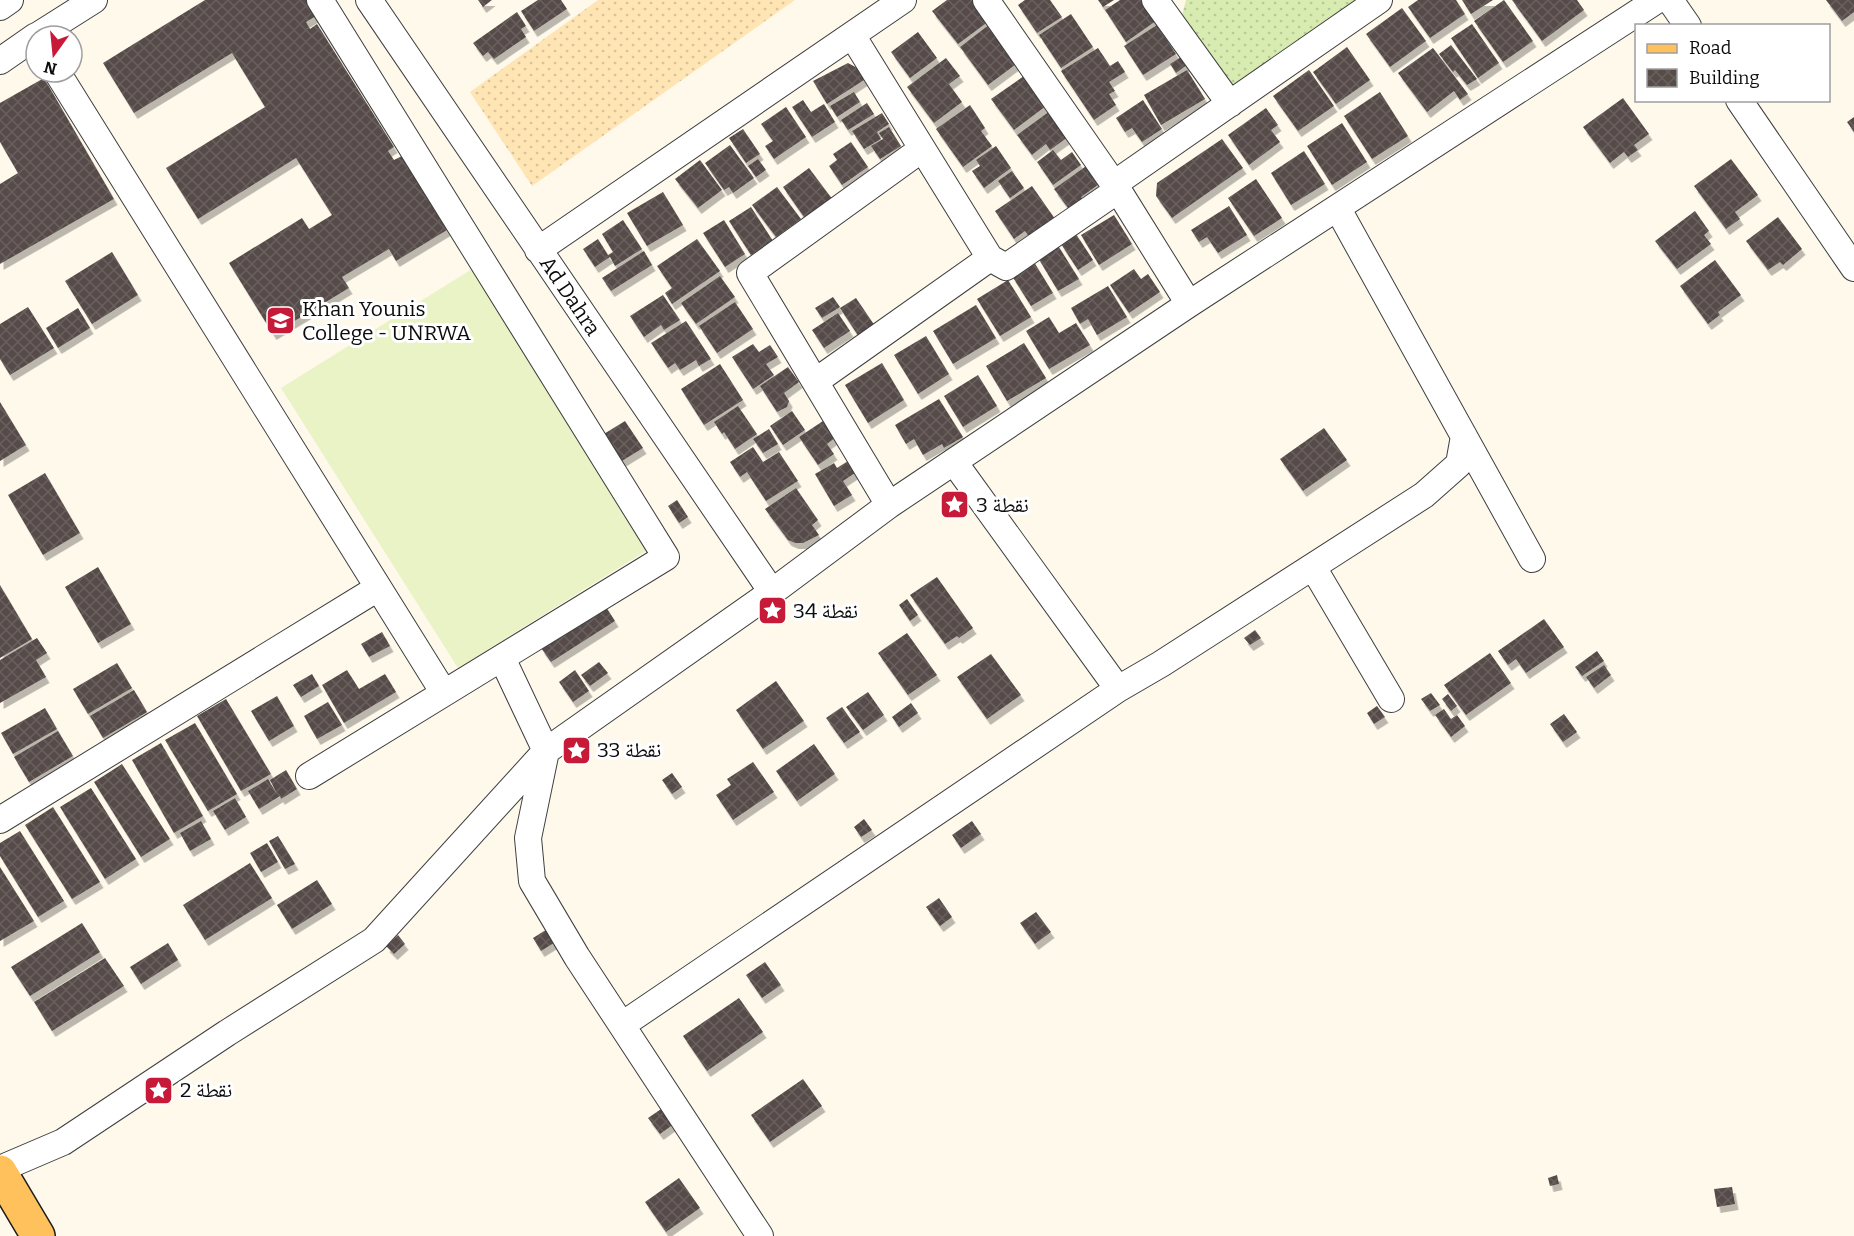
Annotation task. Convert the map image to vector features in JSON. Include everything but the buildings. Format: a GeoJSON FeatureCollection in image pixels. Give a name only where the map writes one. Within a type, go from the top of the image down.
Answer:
{"type":"FeatureCollection","features":[{"type":"Feature","properties":{"kind":"main road"},"geometry":{"type":"LineString","coordinates":[[0,1170],[38,1236]]}},
{"type":"Feature","properties":{"kind":"street"},"geometry":{"type":"LineString","coordinates":[[0,7],[10,0]]}},
{"type":"Feature","properties":{"kind":"street"},"geometry":{"type":"LineString","coordinates":[[56,24],[94,0]]}},
{"type":"Feature","properties":{"kind":"street"},"geometry":{"type":"LineString","coordinates":[[309,777],[666,557],[320,0]]}},
{"type":"Feature","properties":{"kind":"street","name":"Ad Dahra"},"geometry":{"type":"LineString","coordinates":[[369,0],[772,592]]}},
{"type":"Feature","properties":{"kind":"street"},"geometry":{"type":"LineString","coordinates":[[538,250],[903,0]]}},
{"type":"Feature","properties":{"kind":"street"},"geometry":{"type":"LineString","coordinates":[[986,0],[1116,187],[1189,304]]}},
{"type":"Feature","properties":{"kind":"street"},"geometry":{"type":"LineString","coordinates":[[1155,0],[1230,104]]}},
{"type":"Feature","properties":{"kind":"street"},"geometry":{"type":"LineString","coordinates":[[852,35],[990,258],[1006,267],[1230,104],[1379,0]]}},
{"type":"Feature","properties":{"kind":"street"},"geometry":{"type":"LineString","coordinates":[[0,1170],[63,1142],[227,1033],[374,940],[546,751],[772,592],[890,505],[1189,304],[1657,0]]}},
{"type":"Feature","properties":{"kind":"street"},"geometry":{"type":"LineString","coordinates":[[1670,0],[1687,24]]}},
{"type":"Feature","properties":{"kind":"street"},"geometry":{"type":"LineString","coordinates":[[0,61],[24,45]]}},
{"type":"Feature","properties":{"kind":"street"},"geometry":{"type":"LineString","coordinates":[[64,84],[444,693]]}},
{"type":"Feature","properties":{"kind":"street"},"geometry":{"type":"LineString","coordinates":[[1740,102],[1854,268]]}},
{"type":"Feature","properties":{"kind":"street"},"geometry":{"type":"LineString","coordinates":[[890,505],[750,273],[922,149]]}},
{"type":"Feature","properties":{"kind":"street"},"geometry":{"type":"LineString","coordinates":[[1338,209],[1532,559]]}},
{"type":"Feature","properties":{"kind":"street"},"geometry":{"type":"LineString","coordinates":[[816,381],[990,258]]}},
{"type":"Feature","properties":{"kind":"street"},"geometry":{"type":"LineString","coordinates":[[622,1025],[1118,689],[1161,664],[1424,495],[1459,464],[1464,436]]}},
{"type":"Feature","properties":{"kind":"street"},"geometry":{"type":"LineString","coordinates":[[954,462],[1118,689]]}},
{"type":"Feature","properties":{"kind":"street"},"geometry":{"type":"LineString","coordinates":[[1312,567],[1391,699]]}},
{"type":"Feature","properties":{"kind":"street"},"geometry":{"type":"LineString","coordinates":[[0,820],[378,588]]}},
{"type":"Feature","properties":{"kind":"street"},"geometry":{"type":"LineString","coordinates":[[502,658],[546,751],[528,837],[532,881],[577,957],[760,1236]]}},
{"type":"Feature","properties":{"kind":"sand"},"geometry":{"type":"Polygon","coordinates":[[[598,0],[795,0],[532,186],[470,92],[598,0]]]}},
{"type":"Feature","properties":{"kind":"green space"},"geometry":{"type":"Polygon","coordinates":[[[1186,0],[1357,0],[1232,87],[1181,19],[1186,0]]]}},
{"type":"Feature","properties":{"kind":"green space"},"geometry":{"type":"Polygon","coordinates":[[[472,269],[649,549],[458,668],[281,388],[472,269]]]}},
{"type":"Feature","properties":{"kind":"place","name":"Khan Younis College - UNRWA"},"geometry":{"type":"Point","coordinates":[281,321]}},
{"type":"Feature","properties":{"kind":"place","name":"نقطة 3"},"geometry":{"type":"Point","coordinates":[955,505]}},
{"type":"Feature","properties":{"kind":"place","name":"نقطة 34"},"geometry":{"type":"Point","coordinates":[772,611]}},
{"type":"Feature","properties":{"kind":"place","name":"نقطة 33"},"geometry":{"type":"Point","coordinates":[576,750]}},
{"type":"Feature","properties":{"kind":"place","name":"نقطة 2"},"geometry":{"type":"Point","coordinates":[159,1090]}}]}
